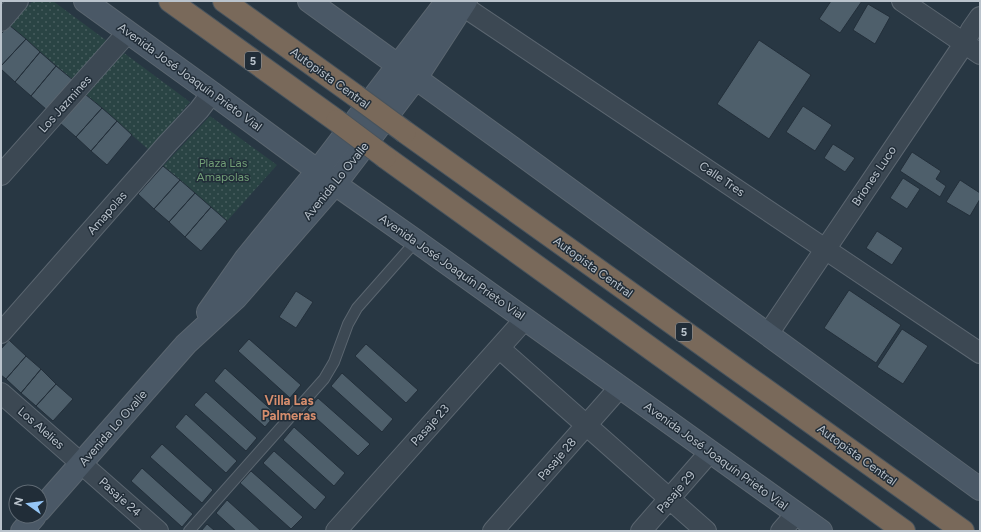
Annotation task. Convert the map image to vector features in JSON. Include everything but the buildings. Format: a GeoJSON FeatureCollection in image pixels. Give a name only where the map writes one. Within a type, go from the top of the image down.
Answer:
{"type":"FeatureCollection","features":[{"type":"Feature","properties":{"kind":"highway","name":"5"},"geometry":{"type":"LineString","coordinates":[[170,1],[904,531]]}},
{"type":"Feature","properties":{"kind":"highway","name":"Autopista Central"},"geometry":{"type":"LineString","coordinates":[[224,1],[963,531]]}},
{"type":"Feature","properties":{"kind":"main road","name":"Avenida José Joaquín Prieto Vial"},"geometry":{"type":"LineString","coordinates":[[85,1],[345,191],[525,318],[821,531]]}},
{"type":"Feature","properties":{"kind":"main road"},"geometry":{"type":"LineString","coordinates":[[309,1],[980,489]]}},
{"type":"Feature","properties":{"kind":"main road","name":"Avenida Lo Ovalle"},"geometry":{"type":"LineString","coordinates":[[186,344],[246,258],[318,170],[398,65],[459,2]]}},
{"type":"Feature","properties":{"kind":"main road","name":"Avenida Lo Ovalle"},"geometry":{"type":"LineString","coordinates":[[48,501],[186,344],[236,298],[336,183],[416,78],[459,2]]}},
{"type":"Feature","properties":{"kind":"street"},"geometry":{"type":"LineString","coordinates":[[1,21],[18,1]]}},
{"type":"Feature","properties":{"kind":"street"},"geometry":{"type":"LineString","coordinates":[[902,1],[972,49]]}},
{"type":"Feature","properties":{"kind":"street","name":"Calle Tres"},"geometry":{"type":"LineString","coordinates":[[459,2],[980,353]]}},
{"type":"Feature","properties":{"kind":"street","name":"Briones Luco"},"geometry":{"type":"LineString","coordinates":[[768,334],[825,249],[972,49],[971,30],[980,17]]}},
{"type":"Feature","properties":{"kind":"street","name":"Los Jazmines"},"geometry":{"type":"LineString","coordinates":[[1,175],[128,32]]}},
{"type":"Feature","properties":{"kind":"street","name":"Amapolas"},"geometry":{"type":"LineString","coordinates":[[1,333],[199,110],[212,93]]}},
{"type":"Feature","properties":{"kind":"street","name":"Pasaje 23"},"geometry":{"type":"LineString","coordinates":[[336,531],[525,318]]}},
{"type":"Feature","properties":{"kind":"street"},"geometry":{"type":"LineString","coordinates":[[499,348],[706,531]]}},
{"type":"Feature","properties":{"kind":"street","name":"Pasaje 28"},"geometry":{"type":"LineString","coordinates":[[493,531],[620,387]]}},
{"type":"Feature","properties":{"kind":"street","name":"Los Alelies"},"geometry":{"type":"LineString","coordinates":[[1,393],[82,463]]}},
{"type":"Feature","properties":{"kind":"street","name":"Pasaje 29"},"geometry":{"type":"LineString","coordinates":[[641,531],[710,452]]}},
{"type":"Feature","properties":{"kind":"street","name":"Pasaje 24"},"geometry":{"type":"LineString","coordinates":[[82,463],[158,531]]}},
{"type":"Feature","properties":{"kind":"street"},"geometry":{"type":"LineString","coordinates":[[781,531],[796,514]]}},
{"type":"Feature","properties":{"kind":"lane"},"geometry":{"type":"LineString","coordinates":[[189,531],[324,379],[334,362],[348,324],[357,308],[416,241]]}},
{"type":"Feature","properties":{"kind":"green space"},"geometry":{"type":"Polygon","coordinates":[[[33,1],[53,1],[107,41],[73,80],[9,25],[33,1]]]}},
{"type":"Feature","properties":{"kind":"green space"},"geometry":{"type":"Polygon","coordinates":[[[124,53],[190,102],[149,150],[85,94],[124,53]]]}},
{"type":"Feature","properties":{"kind":"green space","name":"Plaza Las Amapolas"},"geometry":{"type":"Polygon","coordinates":[[[210,116],[277,165],[227,221],[163,166],[210,116]]]}},
{"type":"Feature","properties":{"kind":"district","name":"Villa Las Palmeras"},"geometry":{"type":"Point","coordinates":[289,408]}}]}
